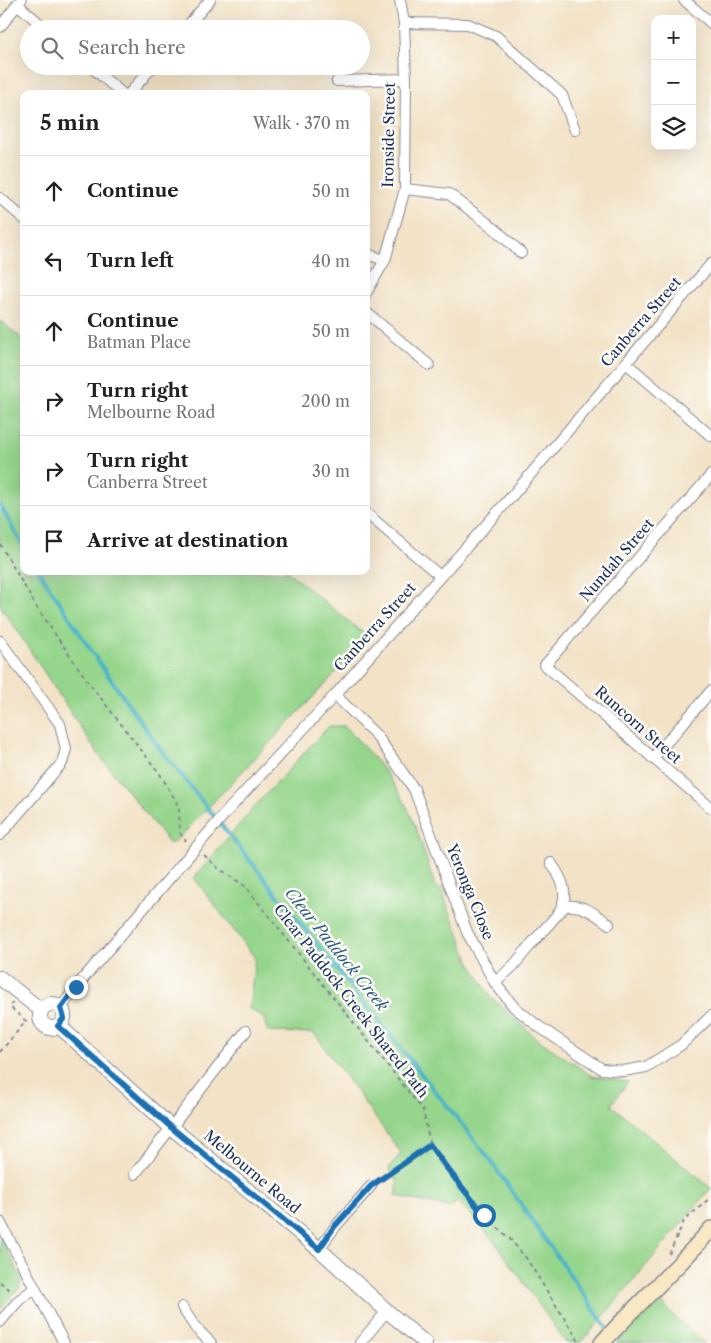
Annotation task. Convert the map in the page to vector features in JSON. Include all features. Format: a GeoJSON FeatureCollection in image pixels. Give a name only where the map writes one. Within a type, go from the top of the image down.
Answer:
{"type":"FeatureCollection","features":[{"type":"Feature","properties":{"kind":"main road"},"geometry":{"type":"LineString","coordinates":[[602,1343],[690,1254],[711,1229]]}},
{"type":"Feature","properties":{"kind":"street"},"geometry":{"type":"LineString","coordinates":[[193,20],[210,0]]}},
{"type":"Feature","properties":{"kind":"street","name":"Ironside Street"},"geometry":{"type":"LineString","coordinates":[[370,286],[385,260],[405,189],[406,79],[404,23],[400,0]]}},
{"type":"Feature","properties":{"kind":"street"},"geometry":{"type":"LineString","coordinates":[[684,0],[711,23]]}},
{"type":"Feature","properties":{"kind":"street"},"geometry":{"type":"LineString","coordinates":[[0,27],[19,2],[37,20]]}},
{"type":"Feature","properties":{"kind":"street"},"geometry":{"type":"LineString","coordinates":[[404,23],[468,24],[496,36],[562,95],[575,130]]}},
{"type":"Feature","properties":{"kind":"street"},"geometry":{"type":"LineString","coordinates":[[101,75],[118,90]]}},
{"type":"Feature","properties":{"kind":"street"},"geometry":{"type":"LineString","coordinates":[[133,90],[146,75]]}},
{"type":"Feature","properties":{"kind":"street"},"geometry":{"type":"LineString","coordinates":[[337,81],[406,79]]}},
{"type":"Feature","properties":{"kind":"street"},"geometry":{"type":"LineString","coordinates":[[405,189],[448,194],[495,230],[521,253]]}},
{"type":"Feature","properties":{"kind":"street"},"geometry":{"type":"LineString","coordinates":[[0,198],[20,216]]}},
{"type":"Feature","properties":{"kind":"street"},"geometry":{"type":"LineString","coordinates":[[370,255],[385,260]]}},
{"type":"Feature","properties":{"kind":"street","name":"Canberra Street"},"geometry":{"type":"LineString","coordinates":[[61,1008],[76,987],[206,835],[511,497],[711,264]]}},
{"type":"Feature","properties":{"kind":"street"},"geometry":{"type":"LineString","coordinates":[[370,315],[430,365]]}},
{"type":"Feature","properties":{"kind":"street"},"geometry":{"type":"LineString","coordinates":[[626,363],[711,436]]}},
{"type":"Feature","properties":{"kind":"street","name":"Nundah Street"},"geometry":{"type":"LineString","coordinates":[[545,665],[711,475]]}},
{"type":"Feature","properties":{"kind":"street"},"geometry":{"type":"LineString","coordinates":[[370,515],[440,576]]}},
{"type":"Feature","properties":{"kind":"street"},"geometry":{"type":"LineString","coordinates":[[0,641],[60,724],[66,749],[62,763],[0,835]]}},
{"type":"Feature","properties":{"kind":"street","name":"Runcorn Street"},"geometry":{"type":"LineString","coordinates":[[545,665],[711,808]]}},
{"type":"Feature","properties":{"kind":"street"},"geometry":{"type":"LineString","coordinates":[[653,758],[711,691]]}},
{"type":"Feature","properties":{"kind":"street","name":"Yeronga Close"},"geometry":{"type":"LineString","coordinates":[[334,695],[377,736],[414,789],[467,932],[495,983],[514,1007],[538,1026],[602,1069],[624,1071],[646,1067],[681,1045],[711,1016]]}},
{"type":"Feature","properties":{"kind":"street"},"geometry":{"type":"LineString","coordinates":[[495,983],[514,966],[563,905],[565,895],[561,877],[551,863]]}},
{"type":"Feature","properties":{"kind":"street"},"geometry":{"type":"LineString","coordinates":[[560,910],[565,906],[573,905],[587,908],[609,924]]}},
{"type":"Feature","properties":{"kind":"street"},"geometry":{"type":"LineString","coordinates":[[0,978],[41,1010]]}},
{"type":"Feature","properties":{"kind":"street"},"geometry":{"type":"LineString","coordinates":[[48,1004],[52,1004],[61,1008],[64,1018],[54,1028],[45,1026],[40,1019],[41,1010],[48,1004]]}},
{"type":"Feature","properties":{"kind":"street","name":"Melbourne Road"},"geometry":{"type":"LineString","coordinates":[[58,1026],[172,1128],[319,1249],[425,1343]]}},
{"type":"Feature","properties":{"kind":"street"},"geometry":{"type":"LineString","coordinates":[[135,1174],[246,1031]]}},
{"type":"Feature","properties":{"kind":"street"},"geometry":{"type":"LineString","coordinates":[[319,1249],[334,1227],[371,1186]]}},
{"type":"Feature","properties":{"kind":"street"},"geometry":{"type":"LineString","coordinates":[[0,1222],[64,1343]]}},
{"type":"Feature","properties":{"kind":"street"},"geometry":{"type":"LineString","coordinates":[[0,1322],[19,1300],[35,1288]]}},
{"type":"Feature","properties":{"kind":"street"},"geometry":{"type":"LineString","coordinates":[[182,1307],[195,1327],[211,1343]]}},
{"type":"Feature","properties":{"kind":"street"},"geometry":{"type":"LineString","coordinates":[[360,1343],[387,1311]]}},
{"type":"Feature","properties":{"kind":"path"},"geometry":{"type":"LineString","coordinates":[[0,544],[37,608],[89,683],[160,774],[179,810],[180,832],[186,841]]}},
{"type":"Feature","properties":{"kind":"path","name":"Clear Paddock Creek Shared Path"},"geometry":{"type":"LineString","coordinates":[[206,857],[218,868],[245,886],[423,1110],[430,1145],[484,1215],[510,1239],[526,1258],[580,1343]]}},
{"type":"Feature","properties":{"kind":"path"},"geometry":{"type":"LineString","coordinates":[[0,1052],[26,1021],[10,1007],[20,995]]}},
{"type":"Feature","properties":{"kind":"path"},"geometry":{"type":"LineString","coordinates":[[371,1186],[430,1145]]}},
{"type":"Feature","properties":{"kind":"path"},"geometry":{"type":"LineString","coordinates":[[667,1260],[684,1221],[711,1197]]}},
{"type":"Feature","properties":{"kind":"path"},"geometry":{"type":"LineString","coordinates":[[0,1282],[19,1300]]}},
{"type":"Feature","properties":{"kind":"green space"},"geometry":{"type":"Polygon","coordinates":[[[0,321],[20,337],[20,575],[292,575],[369,638],[181,836],[170,844],[98,754],[0,605],[0,321]]]}},
{"type":"Feature","properties":{"kind":"green space"},"geometry":{"type":"Polygon","coordinates":[[[329,726],[344,726],[379,765],[402,797],[416,829],[436,889],[440,887],[470,962],[490,996],[537,1039],[592,1076],[628,1082],[611,1105],[711,1188],[581,1343],[566,1343],[495,1242],[458,1201],[451,1208],[396,1196],[398,1183],[389,1168],[401,1153],[314,1033],[268,1032],[263,1017],[249,1009],[255,958],[194,878],[254,807],[329,726]]]}},
{"type":"Feature","properties":{"kind":"green space"},"geometry":{"type":"Polygon","coordinates":[[[0,1236],[22,1280],[19,1288],[0,1309],[0,1236]]]}},
{"type":"Feature","properties":{"kind":"green space"},"geometry":{"type":"Polygon","coordinates":[[[658,1298],[676,1318],[705,1343],[616,1343],[658,1298]]]}},
{"type":"Feature","properties":{"kind":"waterway","name":"Clear Paddock Creek"},"geometry":{"type":"LineString","coordinates":[[0,505],[20,541]]}},
{"type":"Feature","properties":{"kind":"waterway","name":"Clear Paddock Creek"},"geometry":{"type":"LineString","coordinates":[[42,575],[96,658],[157,745],[488,1157],[609,1331]]}},
{"type":"Feature","properties":{"kind":"route"},"geometry":{"type":"LineString","coordinates":[[76,987],[61,1008],[64,1018],[58,1026],[172,1128],[319,1249],[334,1227],[371,1186],[430,1145],[484,1215]]}}]}
